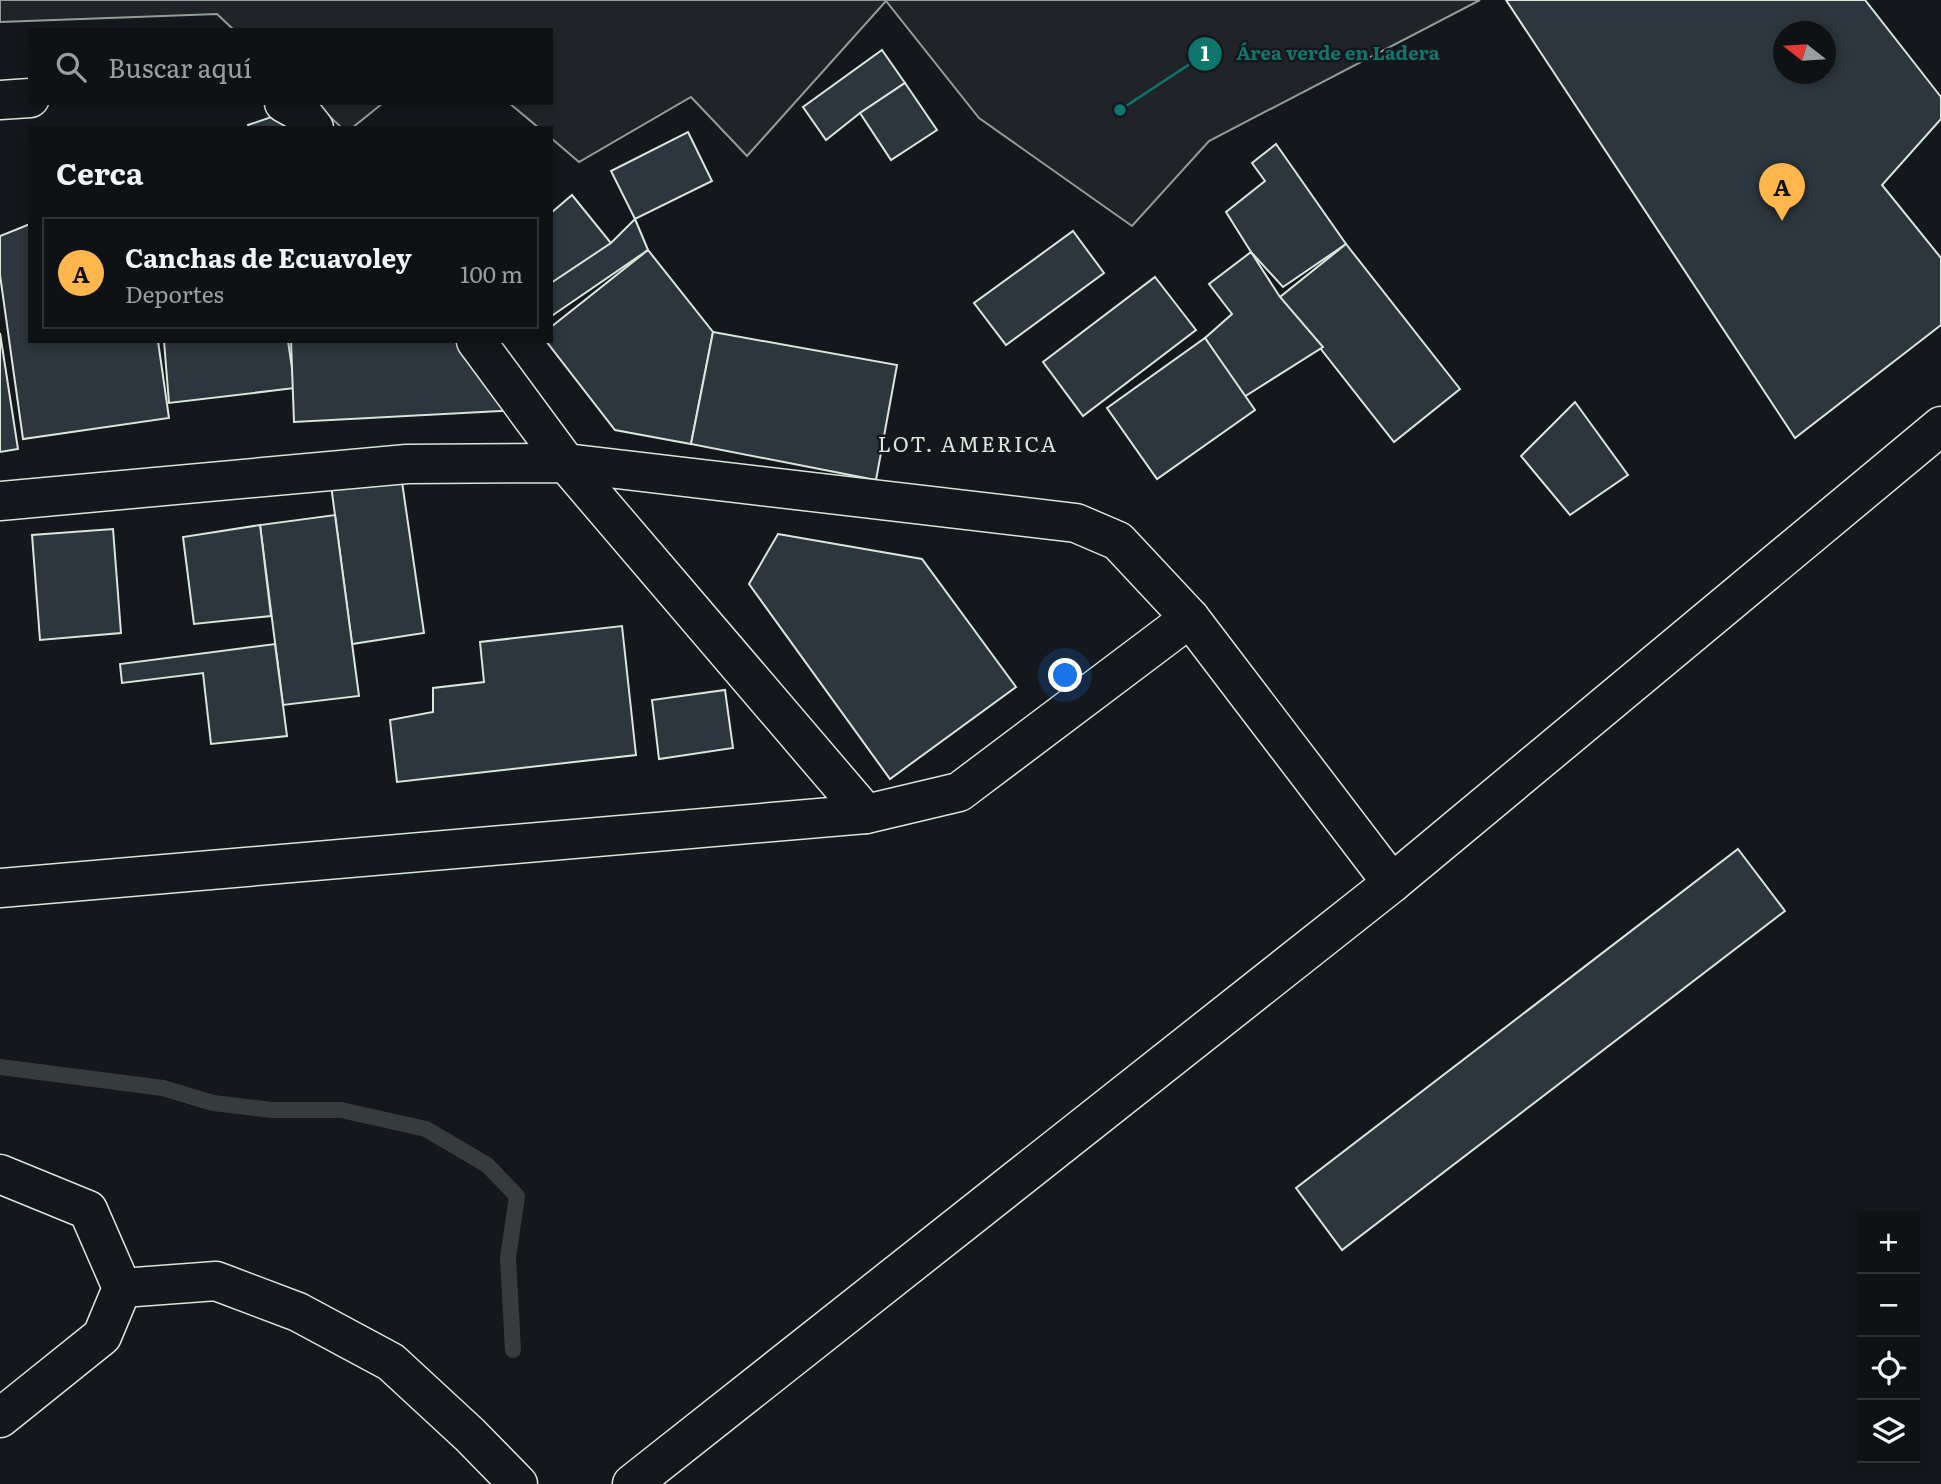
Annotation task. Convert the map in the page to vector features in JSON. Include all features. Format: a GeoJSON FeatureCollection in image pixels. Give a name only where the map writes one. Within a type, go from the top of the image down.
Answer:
{"type":"FeatureCollection","features":[{"type":"Feature","properties":{"kind":"street"},"geometry":{"type":"LineString","coordinates":[[0,100],[28,97]]}},
{"type":"Feature","properties":{"kind":"street"},"geometry":{"type":"LineString","coordinates":[[288,105],[302,113],[312,126]]}},
{"type":"Feature","properties":{"kind":"street"},"geometry":{"type":"LineString","coordinates":[[477,343],[566,463],[866,814]]}},
{"type":"Feature","properties":{"kind":"street"},"geometry":{"type":"LineString","coordinates":[[632,1484],[1392,883],[1941,426]]}},
{"type":"Feature","properties":{"kind":"street"},"geometry":{"type":"LineString","coordinates":[[0,501],[407,464],[566,463],[1076,523],[1118,541],[1190,618],[1392,883]]}},
{"type":"Feature","properties":{"kind":"street"},"geometry":{"type":"LineString","coordinates":[[0,888],[866,814],[959,792],[1190,618]]}},
{"type":"Feature","properties":{"kind":"street"},"geometry":{"type":"LineString","coordinates":[[0,1174],[88,1210],[122,1288],[102,1336],[0,1418]]}},
{"type":"Feature","properties":{"kind":"street"},"geometry":{"type":"LineString","coordinates":[[122,1288],[216,1281],[298,1312],[391,1362],[518,1484]]}},
{"type":"Feature","properties":{"kind":"shaded area"},"geometry":{"type":"Polygon","coordinates":[[[0,0],[1480,0],[1209,141],[1132,226],[979,118],[886,1],[747,156],[691,97],[579,162],[553,140],[553,126],[537,126],[511,105],[553,105],[553,28],[232,28],[217,14],[0,22],[0,0]]]}},
{"type":"Feature","properties":{"kind":"shaded area"},"geometry":{"type":"Polygon","coordinates":[[[317,105],[381,105],[354,126],[340,126],[317,105]]]}},
{"type":"Feature","properties":{"kind":"building"},"geometry":{"type":"Polygon","coordinates":[[[1506,0],[1865,0],[1941,97],[1941,119],[1882,185],[1941,258],[1941,325],[1795,438],[1506,0]]]}},
{"type":"Feature","properties":{"kind":"building"},"geometry":{"type":"Polygon","coordinates":[[[882,50],[905,83],[826,140],[803,107],[882,50]]]}},
{"type":"Feature","properties":{"kind":"building"},"geometry":{"type":"Polygon","coordinates":[[[905,83],[937,130],[891,160],[860,113],[905,83]]]}},
{"type":"Feature","properties":{"kind":"building"},"geometry":{"type":"Polygon","coordinates":[[[289,111],[294,126],[248,126],[289,111]]]}},
{"type":"Feature","properties":{"kind":"building"},"geometry":{"type":"Polygon","coordinates":[[[688,132],[712,181],[635,219],[611,171],[688,132]]]}},
{"type":"Feature","properties":{"kind":"building"},"geometry":{"type":"Polygon","coordinates":[[[1276,144],[1346,244],[1283,287],[1251,252],[1226,212],[1265,181],[1252,163],[1276,144]]]}},
{"type":"Feature","properties":{"kind":"building"},"geometry":{"type":"Polygon","coordinates":[[[572,195],[611,243],[553,291],[553,211],[572,195]]]}},
{"type":"Feature","properties":{"kind":"building"},"geometry":{"type":"Polygon","coordinates":[[[635,219],[648,250],[553,315],[553,282],[611,243],[635,219]]]}},
{"type":"Feature","properties":{"kind":"building"},"geometry":{"type":"Polygon","coordinates":[[[28,225],[28,343],[158,343],[169,418],[23,439],[0,275],[0,236],[28,225]]]}},
{"type":"Feature","properties":{"kind":"building"},"geometry":{"type":"Polygon","coordinates":[[[1073,231],[1104,273],[1006,345],[974,303],[1073,231]]]}},
{"type":"Feature","properties":{"kind":"building"},"geometry":{"type":"Polygon","coordinates":[[[1346,244],[1460,389],[1394,442],[1280,297],[1346,244]]]}},
{"type":"Feature","properties":{"kind":"building"},"geometry":{"type":"Polygon","coordinates":[[[648,250],[713,332],[691,444],[615,430],[548,343],[553,343],[553,325],[648,250]]]}},
{"type":"Feature","properties":{"kind":"building"},"geometry":{"type":"Polygon","coordinates":[[[1251,252],[1280,297],[1323,347],[1244,397],[1205,338],[1232,314],[1209,284],[1251,252]]]}},
{"type":"Feature","properties":{"kind":"building"},"geometry":{"type":"Polygon","coordinates":[[[1155,277],[1196,330],[1083,416],[1043,362],[1155,277]]]}},
{"type":"Feature","properties":{"kind":"building"},"geometry":{"type":"Polygon","coordinates":[[[713,332],[897,365],[876,480],[691,444],[713,332]]]}},
{"type":"Feature","properties":{"kind":"building"},"geometry":{"type":"Polygon","coordinates":[[[0,333],[18,449],[0,452],[0,333]]]}},
{"type":"Feature","properties":{"kind":"building"},"geometry":{"type":"Polygon","coordinates":[[[1205,338],[1255,410],[1157,479],[1107,408],[1205,338]]]}},
{"type":"Feature","properties":{"kind":"building"},"geometry":{"type":"Polygon","coordinates":[[[164,343],[288,343],[295,388],[169,403],[164,343]]]}},
{"type":"Feature","properties":{"kind":"building"},"geometry":{"type":"Polygon","coordinates":[[[291,343],[457,343],[518,410],[294,422],[291,343]]]}},
{"type":"Feature","properties":{"kind":"building"},"geometry":{"type":"Polygon","coordinates":[[[1575,402],[1628,475],[1570,515],[1521,456],[1575,402]]]}},
{"type":"Feature","properties":{"kind":"building"},"geometry":{"type":"Polygon","coordinates":[[[401,475],[424,633],[352,644],[331,485],[401,475]]]}},
{"type":"Feature","properties":{"kind":"building"},"geometry":{"type":"Polygon","coordinates":[[[335,515],[359,696],[283,705],[260,525],[335,515]]]}},
{"type":"Feature","properties":{"kind":"building"},"geometry":{"type":"Polygon","coordinates":[[[260,525],[271,616],[194,624],[183,537],[260,525]]]}},
{"type":"Feature","properties":{"kind":"building"},"geometry":{"type":"Polygon","coordinates":[[[113,529],[121,633],[40,640],[32,535],[113,529]]]}},
{"type":"Feature","properties":{"kind":"building"},"geometry":{"type":"Polygon","coordinates":[[[778,534],[922,559],[1016,687],[890,779],[749,584],[778,534]]]}},
{"type":"Feature","properties":{"kind":"building"},"geometry":{"type":"Polygon","coordinates":[[[622,626],[636,755],[397,782],[390,720],[433,712],[433,688],[484,682],[480,642],[622,626]]]}},
{"type":"Feature","properties":{"kind":"building"},"geometry":{"type":"Polygon","coordinates":[[[275,644],[287,736],[211,744],[203,673],[122,683],[120,664],[275,644]]]}},
{"type":"Feature","properties":{"kind":"building"},"geometry":{"type":"Polygon","coordinates":[[[725,690],[733,748],[659,759],[652,700],[725,690]]]}},
{"type":"Feature","properties":{"kind":"building"},"geometry":{"type":"Polygon","coordinates":[[[1738,849],[1785,911],[1342,1250],[1296,1188],[1738,849]]]}},
{"type":"Feature","properties":{"kind":"waterway"},"geometry":{"type":"LineString","coordinates":[[0,1067],[163,1088],[213,1103],[272,1110],[341,1110],[426,1129],[487,1165],[517,1196],[508,1258],[513,1350]]}},
{"type":"Feature","properties":{"kind":"place","name":"Área verde en Ladera"},"geometry":{"type":"Point","coordinates":[1120,110]}},
{"type":"Feature","properties":{"kind":"place","name":"Canchas de Ecuavoley"},"geometry":{"type":"Point","coordinates":[1782,221]}},
{"type":"Feature","properties":{"kind":"district","name":"LOT. AMERICA"},"geometry":{"type":"Point","coordinates":[968,445]}}]}
